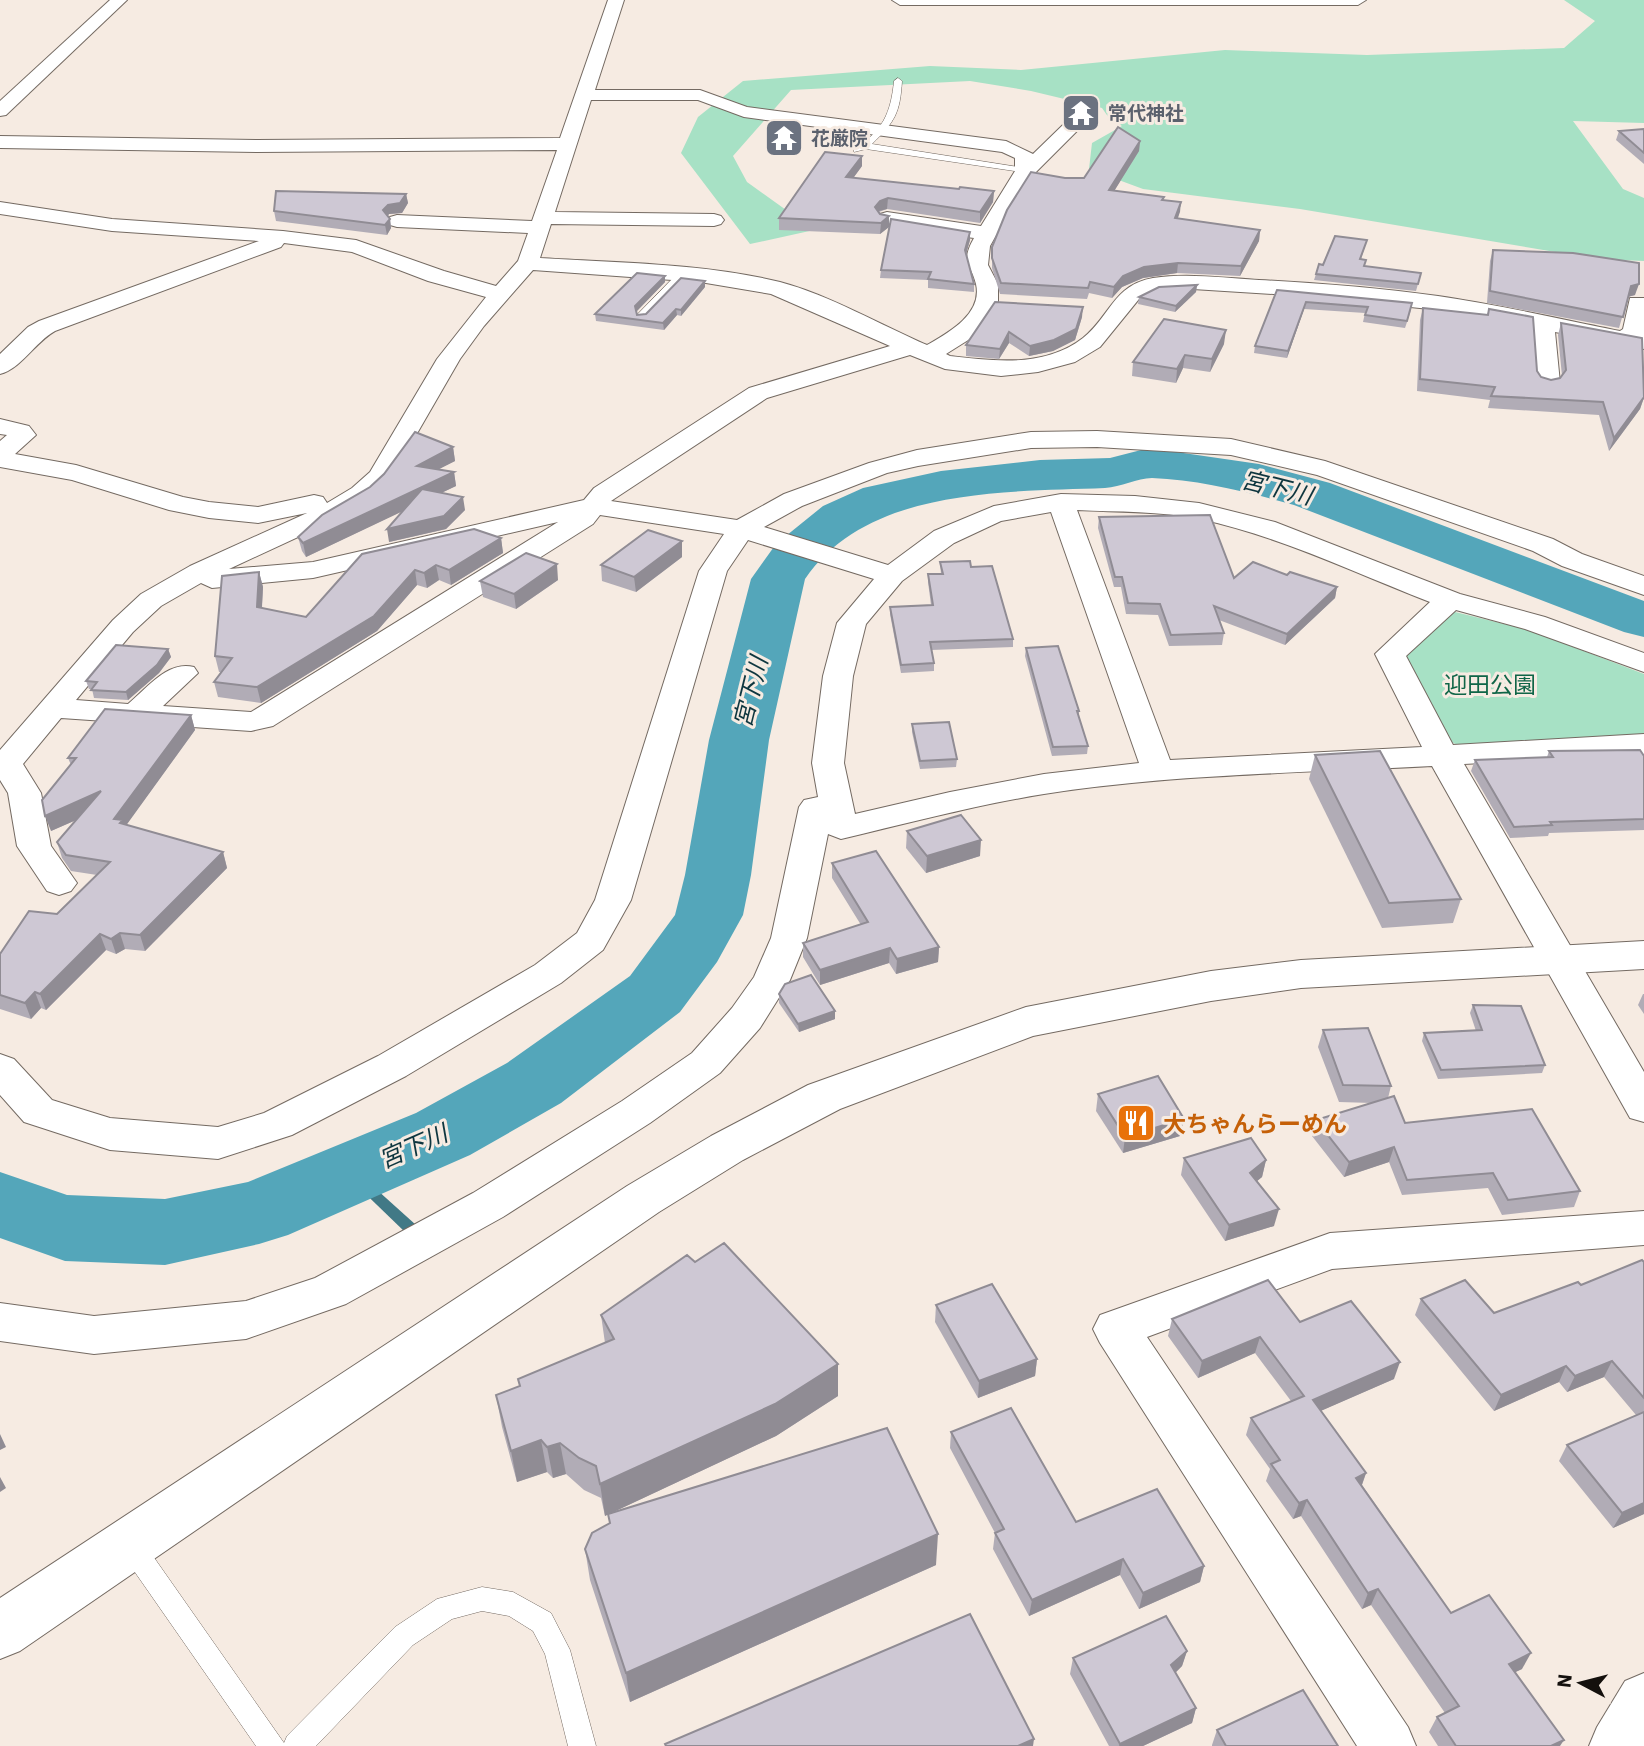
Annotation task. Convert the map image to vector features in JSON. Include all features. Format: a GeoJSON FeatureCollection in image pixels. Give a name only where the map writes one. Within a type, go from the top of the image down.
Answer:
{"type":"FeatureCollection","features":[{"type":"Feature","properties":{"kind":"street"},"geometry":{"type":"LineString","coordinates":[[0,111],[119,0]]}},
{"type":"Feature","properties":{"kind":"street"},"geometry":{"type":"LineString","coordinates":[[59,883],[33,845],[24,787],[18,774],[3,767],[123,626],[151,600],[182,582],[330,512],[361,494],[380,476],[449,359],[476,321],[528,263],[616,0]]}},
{"type":"Feature","properties":{"kind":"street"},"geometry":{"type":"LineString","coordinates":[[900,0],[1358,0]]}},
{"type":"Feature","properties":{"kind":"street"},"geometry":{"type":"LineString","coordinates":[[585,94],[701,95],[744,112],[1006,146],[1024,155],[1026,171]]}},
{"type":"Feature","properties":{"kind":"street"},"geometry":{"type":"LineString","coordinates":[[54,708],[251,722],[273,714],[583,517],[603,494],[758,393],[778,385],[920,351],[965,332],[987,302],[988,284],[977,265],[980,246],[1026,171],[1074,124]]}},
{"type":"Feature","properties":{"kind":"street"},"geometry":{"type":"LineString","coordinates":[[0,142],[257,146],[566,144]]}},
{"type":"Feature","properties":{"kind":"street"},"geometry":{"type":"LineString","coordinates":[[1026,171],[1047,173]]}},
{"type":"Feature","properties":{"kind":"street"},"geometry":{"type":"LineString","coordinates":[[0,208],[111,225],[283,237],[356,246],[436,276],[501,294]]}},
{"type":"Feature","properties":{"kind":"street"},"geometry":{"type":"LineString","coordinates":[[887,218],[987,233]]}},
{"type":"Feature","properties":{"kind":"street"},"geometry":{"type":"LineString","coordinates":[[397,221],[541,223],[714,220]]}},
{"type":"Feature","properties":{"kind":"street"},"geometry":{"type":"LineString","coordinates":[[0,366],[36,332],[47,326],[272,244],[283,237]]}},
{"type":"Feature","properties":{"kind":"street"},"geometry":{"type":"LineString","coordinates":[[528,263],[682,275],[776,288],[920,351],[965,366],[1002,369],[1067,358],[1092,342],[1115,310],[1131,294],[1153,285],[1177,282],[1326,291],[1519,308],[1543,322],[1635,339],[1638,303]]}},
{"type":"Feature","properties":{"kind":"street"},"geometry":{"type":"LineString","coordinates":[[1326,291],[1331,318]]}},
{"type":"Feature","properties":{"kind":"street"},"geometry":{"type":"LineString","coordinates":[[987,302],[1013,304]]}},
{"type":"Feature","properties":{"kind":"street"},"geometry":{"type":"LineString","coordinates":[[1090,309],[1115,310]]}},
{"type":"Feature","properties":{"kind":"street"},"geometry":{"type":"LineString","coordinates":[[1543,322],[1548,383]]}},
{"type":"Feature","properties":{"kind":"street"},"geometry":{"type":"LineString","coordinates":[[0,426],[20,431],[23,435],[0,453]]}},
{"type":"Feature","properties":{"kind":"street"},"geometry":{"type":"LineString","coordinates":[[0,1069],[38,1111],[110,1135],[218,1143],[278,1124],[392,1066],[548,974],[590,941],[613,900],[713,571],[745,530],[793,500],[833,483],[917,458],[1031,440],[1181,442],[1231,447],[1325,469],[1543,545],[1572,560],[1644,586]]}},
{"type":"Feature","properties":{"kind":"street"},"geometry":{"type":"LineString","coordinates":[[0,459],[76,473],[178,504],[258,515],[313,504],[380,476]]}},
{"type":"Feature","properties":{"kind":"street"},"geometry":{"type":"LineString","coordinates":[[1061,502],[1158,771]]}},
{"type":"Feature","properties":{"kind":"street"},"geometry":{"type":"LineString","coordinates":[[1644,663],[1535,623],[1450,600],[1265,528],[1199,511],[1135,504],[1061,502],[994,514],[944,537],[886,573],[852,623],[838,676],[828,763],[841,828],[950,802],[1044,784],[1158,771],[1644,744]]}},
{"type":"Feature","properties":{"kind":"street"},"geometry":{"type":"LineString","coordinates":[[182,582],[313,570],[592,506],[745,530],[886,573]]}},
{"type":"Feature","properties":{"kind":"street"},"geometry":{"type":"LineString","coordinates":[[367,534],[381,542],[388,554]]}},
{"type":"Feature","properties":{"kind":"street"},"geometry":{"type":"LineString","coordinates":[[1450,600],[1390,654],[1443,756],[1644,1107]]}},
{"type":"Feature","properties":{"kind":"street"},"geometry":{"type":"LineString","coordinates":[[135,714],[183,673]]}},
{"type":"Feature","properties":{"kind":"street"},"geometry":{"type":"LineString","coordinates":[[0,1322],[94,1335],[246,1320],[342,1284],[488,1205],[636,1112],[706,1063],[746,1018],[771,980],[789,938],[816,807]]}},
{"type":"Feature","properties":{"kind":"street"},"geometry":{"type":"LineString","coordinates":[[0,1631],[643,1199],[727,1148],[824,1097],[1026,1022],[1211,986],[1301,974],[1644,955]]}},
{"type":"Feature","properties":{"kind":"street"},"geometry":{"type":"LineString","coordinates":[[1389,1746],[1116,1329],[1330,1251],[1644,1228]]}},
{"type":"Feature","properties":{"kind":"street"},"geometry":{"type":"LineString","coordinates":[[1615,1746],[1644,1700]]}},
{"type":"Feature","properties":{"kind":"lane"},"geometry":{"type":"LineString","coordinates":[[853,151],[864,146],[893,119],[898,81]]}},
{"type":"Feature","properties":{"kind":"lane"},"geometry":{"type":"LineString","coordinates":[[864,146],[1026,171]]}},
{"type":"Feature","properties":{"kind":"lane"},"geometry":{"type":"LineString","coordinates":[[640,317],[682,275]]}},
{"type":"Feature","properties":{"kind":"lane"},"geometry":{"type":"LineString","coordinates":[[130,1544],[272,1746]]}},
{"type":"Feature","properties":{"kind":"lane"},"geometry":{"type":"LineString","coordinates":[[297,1746],[404,1636],[446,1608],[482,1599],[513,1604],[542,1622],[557,1650],[582,1746]]}},
{"type":"Feature","properties":{"kind":"green space"},"geometry":{"type":"Polygon","coordinates":[[[1564,0],[1644,0],[1644,123],[1573,121],[1623,189],[1644,198],[1644,261],[1597,259],[1300,209],[1143,189],[1089,169],[1092,143],[1122,126],[1109,118],[1102,108],[1031,91],[970,81],[791,90],[733,156],[747,182],[814,230],[750,244],[681,153],[698,117],[743,81],[930,66],[1021,70],[1225,50],[1367,55],[1564,48],[1595,21],[1564,0]]]}},
{"type":"Feature","properties":{"kind":"green space","name":"迎田公園"},"geometry":{"type":"Polygon","coordinates":[[[1455,612],[1529,630],[1644,674],[1644,737],[1467,748],[1453,743],[1403,658],[1447,614],[1455,612]]]}},
{"type":"Feature","properties":{"kind":"building"},"geometry":{"type":"Polygon","coordinates":[[[1118,127],[1140,141],[1109,190],[1164,197],[1162,200],[1181,202],[1175,218],[1260,230],[1241,266],[1178,263],[1144,267],[1123,276],[1114,287],[1090,282],[1088,288],[1001,283],[992,258],[992,247],[1007,210],[1031,172],[1065,178],[1084,178],[1118,127]]]}},
{"type":"Feature","properties":{"kind":"building"},"geometry":{"type":"Polygon","coordinates":[[[1644,129],[1644,153],[1619,131],[1644,129]]]}},
{"type":"Feature","properties":{"kind":"building"},"geometry":{"type":"Polygon","coordinates":[[[825,152],[862,156],[846,177],[994,191],[980,212],[888,198],[875,207],[880,214],[889,216],[881,223],[779,218],[825,152]]]}},
{"type":"Feature","properties":{"kind":"building"},"geometry":{"type":"Polygon","coordinates":[[[276,191],[406,194],[400,203],[388,205],[383,210],[390,219],[385,225],[274,211],[276,191]]]}},
{"type":"Feature","properties":{"kind":"building"},"geometry":{"type":"Polygon","coordinates":[[[891,219],[970,232],[965,250],[974,284],[928,279],[931,272],[881,270],[891,219]]]}},
{"type":"Feature","properties":{"kind":"building"},"geometry":{"type":"Polygon","coordinates":[[[1335,236],[1367,240],[1360,259],[1366,260],[1364,266],[1421,273],[1418,284],[1316,274],[1319,264],[1323,265],[1335,236]]]}},
{"type":"Feature","properties":{"kind":"building"},"geometry":{"type":"Polygon","coordinates":[[[1493,250],[1573,253],[1639,263],[1639,284],[1631,286],[1623,317],[1490,291],[1493,250]]]}},
{"type":"Feature","properties":{"kind":"building"},"geometry":{"type":"Polygon","coordinates":[[[637,273],[665,276],[635,306],[637,315],[646,314],[681,278],[705,281],[681,310],[676,309],[663,323],[595,314],[637,273]]]}},
{"type":"Feature","properties":{"kind":"building"},"geometry":{"type":"Polygon","coordinates":[[[1197,285],[1176,306],[1139,297],[1159,287],[1197,285]]]}},
{"type":"Feature","properties":{"kind":"building"},"geometry":{"type":"Polygon","coordinates":[[[1277,290],[1412,303],[1407,321],[1365,315],[1368,307],[1306,302],[1288,351],[1255,346],[1277,290]]]}},
{"type":"Feature","properties":{"kind":"building"},"geometry":{"type":"Polygon","coordinates":[[[995,302],[1083,307],[1076,329],[1054,340],[1030,346],[1009,332],[1000,349],[966,345],[995,302]]]}},
{"type":"Feature","properties":{"kind":"building"},"geometry":{"type":"Polygon","coordinates":[[[1423,308],[1488,315],[1489,309],[1533,317],[1537,371],[1541,377],[1551,380],[1560,378],[1566,370],[1561,323],[1642,338],[1644,397],[1614,438],[1603,402],[1491,396],[1495,387],[1420,379],[1423,308]]]}},
{"type":"Feature","properties":{"kind":"building"},"geometry":{"type":"Polygon","coordinates":[[[1164,319],[1226,330],[1212,359],[1185,355],[1177,369],[1133,362],[1164,319]]]}},
{"type":"Feature","properties":{"kind":"building"},"geometry":{"type":"Polygon","coordinates":[[[415,432],[453,447],[417,466],[454,472],[303,543],[298,537],[322,515],[370,487],[384,474],[415,432]]]}},
{"type":"Feature","properties":{"kind":"building"},"geometry":{"type":"Polygon","coordinates":[[[422,489],[463,497],[444,516],[387,529],[422,489]]]}},
{"type":"Feature","properties":{"kind":"building"},"geometry":{"type":"Polygon","coordinates":[[[1210,515],[1234,578],[1253,562],[1287,575],[1290,572],[1337,587],[1287,634],[1214,606],[1224,633],[1171,635],[1160,604],[1128,603],[1122,577],[1115,577],[1099,517],[1210,515]]]}},
{"type":"Feature","properties":{"kind":"building"},"geometry":{"type":"Polygon","coordinates":[[[474,529],[501,538],[449,570],[436,565],[424,573],[415,570],[374,616],[257,687],[214,682],[232,658],[215,656],[222,576],[259,572],[257,607],[306,617],[362,554],[474,529]]]}},
{"type":"Feature","properties":{"kind":"building"},"geometry":{"type":"Polygon","coordinates":[[[648,530],[682,541],[634,577],[601,565],[648,530]]]}},
{"type":"Feature","properties":{"kind":"building"},"geometry":{"type":"Polygon","coordinates":[[[526,553],[557,564],[514,594],[480,581],[526,553]]]}},
{"type":"Feature","properties":{"kind":"building"},"geometry":{"type":"Polygon","coordinates":[[[970,561],[971,567],[992,566],[1013,639],[930,642],[934,663],[901,665],[890,607],[933,605],[928,574],[943,574],[940,562],[970,561]]]}},
{"type":"Feature","properties":{"kind":"building"},"geometry":{"type":"Polygon","coordinates":[[[116,645],[168,649],[157,665],[126,692],[91,690],[97,682],[86,681],[116,645]]]}},
{"type":"Feature","properties":{"kind":"building"},"geometry":{"type":"Polygon","coordinates":[[[1058,646],[1088,746],[1053,747],[1026,648],[1058,646]]]}},
{"type":"Feature","properties":{"kind":"building"},"geometry":{"type":"Polygon","coordinates":[[[105,709],[191,715],[114,819],[223,852],[140,935],[120,933],[111,939],[100,934],[40,994],[35,992],[25,1003],[0,995],[0,954],[29,911],[57,914],[110,862],[66,855],[57,842],[101,791],[45,816],[42,800],[76,758],[68,758],[105,709]]]}},
{"type":"Feature","properties":{"kind":"building"},"geometry":{"type":"Polygon","coordinates":[[[949,722],[957,759],[920,761],[912,724],[949,722]]]}},
{"type":"Feature","properties":{"kind":"building"},"geometry":{"type":"Polygon","coordinates":[[[1640,750],[1644,756],[1644,819],[1550,822],[1552,825],[1514,827],[1475,760],[1553,757],[1549,751],[1640,750]]]}},
{"type":"Feature","properties":{"kind":"building"},"geometry":{"type":"Polygon","coordinates":[[[1380,751],[1461,899],[1389,903],[1315,755],[1380,751]]]}},
{"type":"Feature","properties":{"kind":"building"},"geometry":{"type":"Polygon","coordinates":[[[961,815],[981,840],[927,856],[907,831],[961,815]]]}},
{"type":"Feature","properties":{"kind":"building"},"geometry":{"type":"Polygon","coordinates":[[[876,851],[939,947],[897,959],[890,948],[820,970],[803,943],[868,922],[832,863],[876,851]]]}},
{"type":"Feature","properties":{"kind":"building"},"geometry":{"type":"Polygon","coordinates":[[[811,975],[835,1011],[798,1024],[779,994],[785,984],[811,975]]]}},
{"type":"Feature","properties":{"kind":"building"},"geometry":{"type":"Polygon","coordinates":[[[1473,1005],[1521,1006],[1545,1065],[1441,1070],[1424,1033],[1482,1030],[1473,1005]]]}},
{"type":"Feature","properties":{"kind":"building"},"geometry":{"type":"Polygon","coordinates":[[[1368,1028],[1391,1086],[1343,1085],[1323,1030],[1368,1028]]]}},
{"type":"Feature","properties":{"kind":"building"},"geometry":{"type":"Polygon","coordinates":[[[1158,1076],[1184,1119],[1125,1137],[1098,1094],[1158,1076]]]}},
{"type":"Feature","properties":{"kind":"building"},"geometry":{"type":"Polygon","coordinates":[[[1394,1096],[1405,1123],[1532,1109],[1580,1191],[1508,1200],[1493,1173],[1407,1180],[1394,1147],[1349,1162],[1316,1120],[1394,1096]]]}},
{"type":"Feature","properties":{"kind":"building"},"geometry":{"type":"Polygon","coordinates":[[[1251,1138],[1266,1160],[1250,1173],[1279,1209],[1229,1225],[1184,1158],[1251,1138]]]}},
{"type":"Feature","properties":{"kind":"building"},"geometry":{"type":"Polygon","coordinates":[[[724,1243],[838,1364],[775,1404],[600,1484],[596,1466],[579,1458],[560,1443],[547,1447],[541,1440],[511,1451],[496,1395],[520,1386],[518,1379],[614,1339],[601,1315],[687,1255],[695,1262],[724,1243]]]}},
{"type":"Feature","properties":{"kind":"building"},"geometry":{"type":"Polygon","coordinates":[[[1642,1260],[1644,1398],[1612,1361],[1575,1376],[1566,1366],[1501,1395],[1421,1299],[1465,1280],[1494,1313],[1578,1282],[1581,1285],[1642,1260]]]}},
{"type":"Feature","properties":{"kind":"building"},"geometry":{"type":"Polygon","coordinates":[[[1268,1280],[1300,1322],[1351,1301],[1400,1362],[1313,1400],[1366,1473],[1356,1478],[1451,1613],[1489,1595],[1531,1653],[1509,1664],[1564,1740],[1551,1746],[1456,1746],[1437,1717],[1459,1706],[1378,1589],[1368,1593],[1307,1500],[1299,1503],[1271,1464],[1280,1460],[1251,1418],[1304,1396],[1260,1337],[1202,1361],[1172,1319],[1268,1280]]]}},
{"type":"Feature","properties":{"kind":"building"},"geometry":{"type":"Polygon","coordinates":[[[992,1284],[1037,1359],[979,1381],[936,1305],[992,1284]]]}},
{"type":"Feature","properties":{"kind":"building"},"geometry":{"type":"Polygon","coordinates":[[[1011,1408],[1076,1522],[1157,1489],[1204,1566],[1143,1593],[1123,1559],[1032,1600],[995,1533],[1004,1529],[951,1432],[1011,1408]]]}},
{"type":"Feature","properties":{"kind":"building"},"geometry":{"type":"Polygon","coordinates":[[[1644,1412],[1644,1503],[1622,1513],[1567,1445],[1644,1412]]]}},
{"type":"Feature","properties":{"kind":"building"},"geometry":{"type":"Polygon","coordinates":[[[887,1428],[938,1534],[626,1673],[585,1549],[592,1533],[610,1523],[608,1514],[887,1428]]]}},
{"type":"Feature","properties":{"kind":"building"},"geometry":{"type":"Polygon","coordinates":[[[970,1614],[1034,1739],[1018,1746],[665,1744],[970,1614]]]}},
{"type":"Feature","properties":{"kind":"building"},"geometry":{"type":"Polygon","coordinates":[[[1166,1616],[1187,1651],[1171,1665],[1196,1708],[1120,1744],[1073,1658],[1166,1616]]]}},
{"type":"Feature","properties":{"kind":"building"},"geometry":{"type":"Polygon","coordinates":[[[1303,1690],[1338,1746],[1226,1746],[1217,1730],[1303,1690]]]}},
{"type":"Feature","properties":{"kind":"waterway","name":"宮下川"},"geometry":{"type":"LineString","coordinates":[[0,1204],[65,1228],[165,1232],[259,1212],[443,1134],[534,1083],[655,994],[692,945],[709,915],[718,875],[739,740],[778,579],[795,555],[841,517],[881,499],[941,486],[1040,475],[1110,473],[1149,463],[1209,470],[1259,479],[1312,494],[1644,620]]}},
{"type":"Feature","properties":{"kind":"waterway"},"geometry":{"type":"LineString","coordinates":[[352,1174],[411,1229]]}},
{"type":"Feature","properties":{"kind":"place","name":"常代神社"},"geometry":{"type":"Point","coordinates":[1081,113]}},
{"type":"Feature","properties":{"kind":"place","name":"花厳院"},"geometry":{"type":"Point","coordinates":[784,138]}},
{"type":"Feature","properties":{"kind":"place","name":"大ちゃんらーめん"},"geometry":{"type":"Point","coordinates":[1136,1123]}}]}
